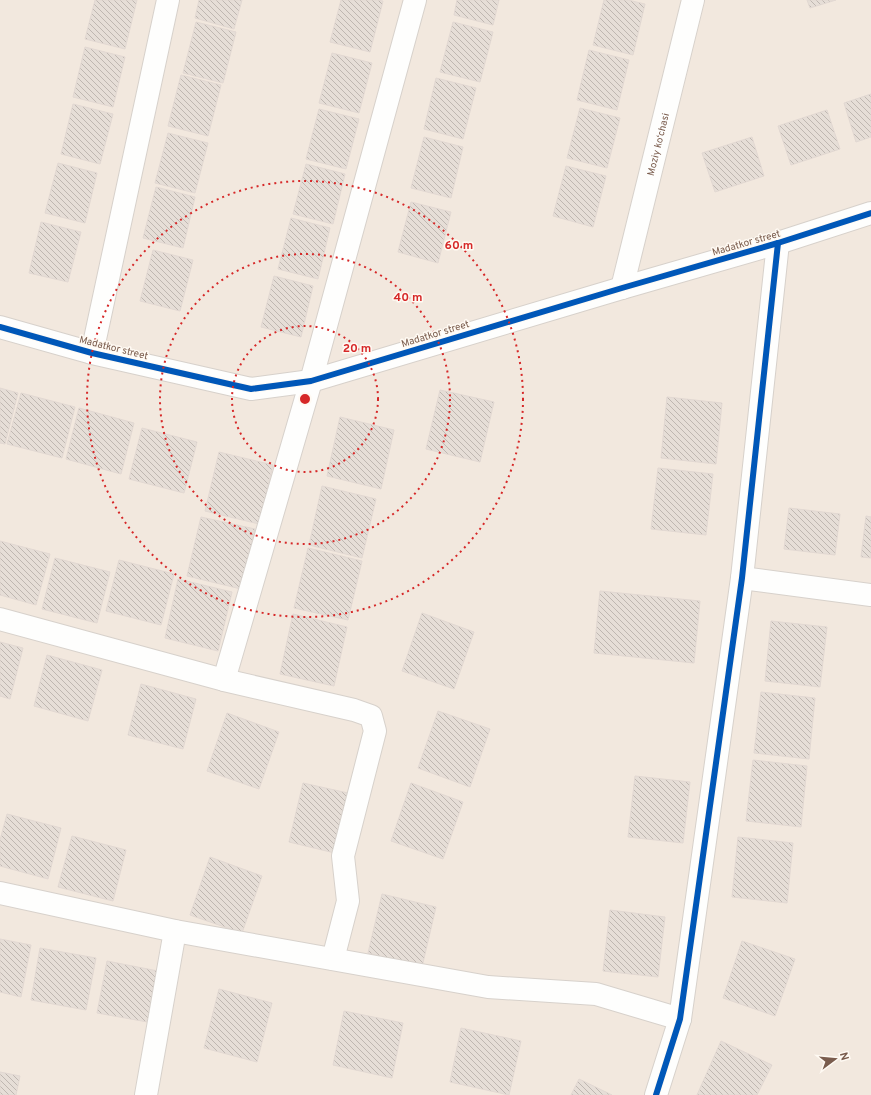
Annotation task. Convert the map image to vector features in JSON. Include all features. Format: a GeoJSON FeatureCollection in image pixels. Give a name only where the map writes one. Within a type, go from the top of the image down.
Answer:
{"type":"FeatureCollection","features":[{"type":"Feature","properties":{"kind":"street"},"geometry":{"type":"LineString","coordinates":[[92,353],[168,0]]}},
{"type":"Feature","properties":{"kind":"street"},"geometry":{"type":"LineString","coordinates":[[224,680],[311,381],[415,0]]}},
{"type":"Feature","properties":{"kind":"street","name":"Moziy ko‘chasi"},"geometry":{"type":"LineString","coordinates":[[622,288],[693,0]]}},
{"type":"Feature","properties":{"kind":"street","name":"Madatkor street"},"geometry":{"type":"LineString","coordinates":[[0,327],[92,353],[251,389],[311,381],[778,243],[871,213]]}},
{"type":"Feature","properties":{"kind":"street"},"geometry":{"type":"LineString","coordinates":[[656,1095],[680,1018],[742,578],[778,243]]}},
{"type":"Feature","properties":{"kind":"street"},"geometry":{"type":"LineString","coordinates":[[742,578],[871,595]]}},
{"type":"Feature","properties":{"kind":"street"},"geometry":{"type":"LineString","coordinates":[[0,619],[224,680],[354,710],[371,716],[375,731],[343,856],[348,901],[332,959]]}},
{"type":"Feature","properties":{"kind":"street"},"geometry":{"type":"LineString","coordinates":[[0,893],[175,931],[488,987],[596,994],[680,1018]]}},
{"type":"Feature","properties":{"kind":"street"},"geometry":{"type":"LineString","coordinates":[[146,1095],[175,931]]}},
{"type":"Feature","properties":{"kind":"shaded area"},"geometry":{"type":"Polygon","coordinates":[[[0,0],[871,0],[871,1095],[0,1095],[0,0]]]}},
{"type":"Feature","properties":{"kind":"building"},"geometry":{"type":"Polygon","coordinates":[[[95,0],[137,0],[125,49],[85,39],[95,0]]]}},
{"type":"Feature","properties":{"kind":"building"},"geometry":{"type":"Polygon","coordinates":[[[199,0],[242,0],[234,29],[195,18],[199,0]]]}},
{"type":"Feature","properties":{"kind":"building"},"geometry":{"type":"Polygon","coordinates":[[[341,0],[383,1],[370,52],[330,42],[341,0]]]}},
{"type":"Feature","properties":{"kind":"building"},"geometry":{"type":"Polygon","coordinates":[[[457,0],[499,0],[493,25],[454,15],[457,0]]]}},
{"type":"Feature","properties":{"kind":"building"},"geometry":{"type":"Polygon","coordinates":[[[604,0],[628,0],[645,4],[633,55],[593,45],[604,0]]]}},
{"type":"Feature","properties":{"kind":"building"},"geometry":{"type":"Polygon","coordinates":[[[807,0],[836,0],[810,8],[807,0]]]}},
{"type":"Feature","properties":{"kind":"building"},"geometry":{"type":"Polygon","coordinates":[[[196,22],[236,32],[223,83],[183,73],[196,22]]]}},
{"type":"Feature","properties":{"kind":"building"},"geometry":{"type":"Polygon","coordinates":[[[453,22],[493,32],[480,82],[440,72],[453,22]]]}},
{"type":"Feature","properties":{"kind":"building"},"geometry":{"type":"Polygon","coordinates":[[[85,47],[125,57],[113,107],[73,97],[85,47]]]}},
{"type":"Feature","properties":{"kind":"building"},"geometry":{"type":"Polygon","coordinates":[[[589,50],[629,60],[617,110],[577,100],[589,50]]]}},
{"type":"Feature","properties":{"kind":"building"},"geometry":{"type":"Polygon","coordinates":[[[332,53],[372,63],[359,113],[319,103],[332,53]]]}},
{"type":"Feature","properties":{"kind":"building"},"geometry":{"type":"Polygon","coordinates":[[[181,75],[221,85],[208,136],[168,126],[181,75]]]}},
{"type":"Feature","properties":{"kind":"building"},"geometry":{"type":"Polygon","coordinates":[[[436,78],[476,88],[463,139],[424,129],[436,78]]]}},
{"type":"Feature","properties":{"kind":"building"},"geometry":{"type":"Polygon","coordinates":[[[871,94],[871,137],[856,142],[844,103],[871,94]]]}},
{"type":"Feature","properties":{"kind":"building"},"geometry":{"type":"Polygon","coordinates":[[[73,104],[113,114],[100,164],[61,154],[73,104]]]}},
{"type":"Feature","properties":{"kind":"building"},"geometry":{"type":"Polygon","coordinates":[[[580,108],[620,118],[607,168],[567,158],[580,108]]]}},
{"type":"Feature","properties":{"kind":"building"},"geometry":{"type":"Polygon","coordinates":[[[319,109],[359,119],[346,169],[306,159],[319,109]]]}},
{"type":"Feature","properties":{"kind":"building"},"geometry":{"type":"Polygon","coordinates":[[[827,110],[840,149],[791,165],[778,126],[827,110]]]}},
{"type":"Feature","properties":{"kind":"building"},"geometry":{"type":"Polygon","coordinates":[[[168,133],[208,143],[195,193],[155,183],[168,133]]]}},
{"type":"Feature","properties":{"kind":"building"},"geometry":{"type":"Polygon","coordinates":[[[424,137],[463,147],[451,198],[411,188],[424,137]]]}},
{"type":"Feature","properties":{"kind":"building"},"geometry":{"type":"Polygon","coordinates":[[[752,137],[764,176],[715,192],[702,153],[752,137]]]}},
{"type":"Feature","properties":{"kind":"building"},"geometry":{"type":"Polygon","coordinates":[[[58,163],[97,173],[85,223],[45,213],[58,163]]]}},
{"type":"Feature","properties":{"kind":"building"},"geometry":{"type":"Polygon","coordinates":[[[306,164],[345,174],[333,224],[293,214],[306,164]]]}},
{"type":"Feature","properties":{"kind":"building"},"geometry":{"type":"Polygon","coordinates":[[[566,166],[606,176],[593,227],[553,216],[566,166]]]}},
{"type":"Feature","properties":{"kind":"building"},"geometry":{"type":"Polygon","coordinates":[[[156,187],[195,197],[183,248],[143,238],[156,187]]]}},
{"type":"Feature","properties":{"kind":"building"},"geometry":{"type":"Polygon","coordinates":[[[411,202],[451,212],[438,263],[398,252],[411,202]]]}},
{"type":"Feature","properties":{"kind":"building"},"geometry":{"type":"Polygon","coordinates":[[[291,218],[330,228],[318,279],[278,269],[291,218]]]}},
{"type":"Feature","properties":{"kind":"building"},"geometry":{"type":"Polygon","coordinates":[[[41,222],[81,232],[68,282],[29,273],[41,222]]]}},
{"type":"Feature","properties":{"kind":"building"},"geometry":{"type":"Polygon","coordinates":[[[153,250],[193,260],[180,311],[140,301],[153,250]]]}},
{"type":"Feature","properties":{"kind":"building"},"geometry":{"type":"Polygon","coordinates":[[[274,276],[313,286],[301,337],[261,327],[274,276]]]}},
{"type":"Feature","properties":{"kind":"building"},"geometry":{"type":"Polygon","coordinates":[[[0,388],[18,393],[5,444],[0,443],[0,388]]]}},
{"type":"Feature","properties":{"kind":"building"},"geometry":{"type":"Polygon","coordinates":[[[440,390],[494,402],[480,462],[426,449],[440,390]]]}},
{"type":"Feature","properties":{"kind":"building"},"geometry":{"type":"Polygon","coordinates":[[[21,393],[75,407],[62,458],[7,444],[21,393]]]}},
{"type":"Feature","properties":{"kind":"building"},"geometry":{"type":"Polygon","coordinates":[[[667,397],[722,403],[716,464],[661,458],[667,397]]]}},
{"type":"Feature","properties":{"kind":"building"},"geometry":{"type":"Polygon","coordinates":[[[79,408],[134,423],[121,474],[66,459],[79,408]]]}},
{"type":"Feature","properties":{"kind":"building"},"geometry":{"type":"Polygon","coordinates":[[[340,417],[394,430],[381,489],[327,476],[340,417]]]}},
{"type":"Feature","properties":{"kind":"building"},"geometry":{"type":"Polygon","coordinates":[[[142,428],[197,442],[184,493],[129,479],[142,428]]]}},
{"type":"Feature","properties":{"kind":"building"},"geometry":{"type":"Polygon","coordinates":[[[219,452],[273,465],[259,524],[205,511],[219,452]]]}},
{"type":"Feature","properties":{"kind":"building"},"geometry":{"type":"Polygon","coordinates":[[[658,468],[713,474],[706,535],[651,529],[658,468]]]}},
{"type":"Feature","properties":{"kind":"building"},"geometry":{"type":"Polygon","coordinates":[[[322,486],[376,499],[362,558],[309,545],[322,486]]]}},
{"type":"Feature","properties":{"kind":"building"},"geometry":{"type":"Polygon","coordinates":[[[789,508],[840,514],[835,555],[784,549],[789,508]]]}},
{"type":"Feature","properties":{"kind":"building"},"geometry":{"type":"Polygon","coordinates":[[[866,516],[871,517],[871,558],[861,557],[866,516]]]}},
{"type":"Feature","properties":{"kind":"building"},"geometry":{"type":"Polygon","coordinates":[[[201,517],[255,529],[241,589],[187,576],[201,517]]]}},
{"type":"Feature","properties":{"kind":"building"},"geometry":{"type":"Polygon","coordinates":[[[0,541],[50,554],[36,605],[0,595],[0,541]]]}},
{"type":"Feature","properties":{"kind":"building"},"geometry":{"type":"Polygon","coordinates":[[[308,548],[362,561],[348,620],[294,608],[308,548]]]}},
{"type":"Feature","properties":{"kind":"building"},"geometry":{"type":"Polygon","coordinates":[[[55,558],[110,572],[97,623],[42,609],[55,558]]]}},
{"type":"Feature","properties":{"kind":"building"},"geometry":{"type":"Polygon","coordinates":[[[119,560],[174,574],[161,625],[106,611],[119,560]]]}},
{"type":"Feature","properties":{"kind":"building"},"geometry":{"type":"Polygon","coordinates":[[[178,579],[232,592],[218,651],[165,638],[178,579]]]}},
{"type":"Feature","properties":{"kind":"building"},"geometry":{"type":"Polygon","coordinates":[[[600,591],[700,601],[694,663],[594,653],[600,591]]]}},
{"type":"Feature","properties":{"kind":"building"},"geometry":{"type":"Polygon","coordinates":[[[422,613],[474,632],[454,689],[402,671],[422,613]]]}},
{"type":"Feature","properties":{"kind":"building"},"geometry":{"type":"Polygon","coordinates":[[[293,614],[347,627],[334,686],[280,674],[293,614]]]}},
{"type":"Feature","properties":{"kind":"building"},"geometry":{"type":"Polygon","coordinates":[[[771,621],[827,627],[820,687],[765,681],[771,621]]]}},
{"type":"Feature","properties":{"kind":"building"},"geometry":{"type":"Polygon","coordinates":[[[0,642],[23,648],[10,699],[0,696],[0,642]]]}},
{"type":"Feature","properties":{"kind":"building"},"geometry":{"type":"Polygon","coordinates":[[[47,655],[102,670],[88,721],[34,706],[47,655]]]}},
{"type":"Feature","properties":{"kind":"building"},"geometry":{"type":"Polygon","coordinates":[[[141,684],[196,699],[183,749],[128,735],[141,684]]]}},
{"type":"Feature","properties":{"kind":"building"},"geometry":{"type":"Polygon","coordinates":[[[761,692],[815,698],[809,759],[754,753],[761,692]]]}},
{"type":"Feature","properties":{"kind":"building"},"geometry":{"type":"Polygon","coordinates":[[[438,711],[490,729],[470,787],[418,768],[438,711]]]}},
{"type":"Feature","properties":{"kind":"building"},"geometry":{"type":"Polygon","coordinates":[[[227,713],[279,732],[259,789],[207,771],[227,713]]]}},
{"type":"Feature","properties":{"kind":"building"},"geometry":{"type":"Polygon","coordinates":[[[753,760],[807,766],[801,827],[746,821],[753,760]]]}},
{"type":"Feature","properties":{"kind":"building"},"geometry":{"type":"Polygon","coordinates":[[[635,776],[690,782],[683,843],[628,837],[635,776]]]}},
{"type":"Feature","properties":{"kind":"building"},"geometry":{"type":"Polygon","coordinates":[[[303,783],[357,795],[343,855],[289,842],[303,783]]]}},
{"type":"Feature","properties":{"kind":"building"},"geometry":{"type":"Polygon","coordinates":[[[411,783],[463,802],[443,859],[391,841],[411,783]]]}},
{"type":"Feature","properties":{"kind":"building"},"geometry":{"type":"Polygon","coordinates":[[[7,814],[61,828],[48,879],[0,866],[0,840],[7,814]]]}},
{"type":"Feature","properties":{"kind":"building"},"geometry":{"type":"Polygon","coordinates":[[[72,836],[126,850],[113,901],[58,887],[72,836]]]}},
{"type":"Feature","properties":{"kind":"building"},"geometry":{"type":"Polygon","coordinates":[[[738,837],[793,843],[787,903],[732,897],[738,837]]]}},
{"type":"Feature","properties":{"kind":"building"},"geometry":{"type":"Polygon","coordinates":[[[210,857],[262,876],[242,933],[190,915],[210,857]]]}},
{"type":"Feature","properties":{"kind":"building"},"geometry":{"type":"Polygon","coordinates":[[[382,894],[436,907],[422,967],[368,953],[382,894]]]}},
{"type":"Feature","properties":{"kind":"building"},"geometry":{"type":"Polygon","coordinates":[[[610,910],[665,917],[658,977],[603,971],[610,910]]]}},
{"type":"Feature","properties":{"kind":"building"},"geometry":{"type":"Polygon","coordinates":[[[0,939],[31,945],[21,997],[0,992],[0,939]]]}},
{"type":"Feature","properties":{"kind":"building"},"geometry":{"type":"Polygon","coordinates":[[[742,941],[795,959],[775,1016],[723,998],[742,941]]]}},
{"type":"Feature","properties":{"kind":"building"},"geometry":{"type":"Polygon","coordinates":[[[40,948],[96,958],[86,1010],[31,1000],[40,948]]]}},
{"type":"Feature","properties":{"kind":"building"},"geometry":{"type":"Polygon","coordinates":[[[107,961],[163,972],[153,1023],[97,1013],[107,961]]]}},
{"type":"Feature","properties":{"kind":"building"},"geometry":{"type":"Polygon","coordinates":[[[219,989],[272,1003],[257,1062],[204,1048],[219,989]]]}},
{"type":"Feature","properties":{"kind":"building"},"geometry":{"type":"Polygon","coordinates":[[[344,1011],[403,1023],[392,1078],[333,1065],[344,1011]]]}},
{"type":"Feature","properties":{"kind":"building"},"geometry":{"type":"Polygon","coordinates":[[[461,1028],[521,1041],[509,1095],[450,1082],[461,1028]]]}},
{"type":"Feature","properties":{"kind":"building"},"geometry":{"type":"Polygon","coordinates":[[[721,1041],[772,1065],[757,1095],[697,1095],[721,1041]]]}},
{"type":"Feature","properties":{"kind":"building"},"geometry":{"type":"Polygon","coordinates":[[[0,1072],[20,1076],[16,1095],[0,1095],[0,1072]]]}},
{"type":"Feature","properties":{"kind":"building"},"geometry":{"type":"Polygon","coordinates":[[[579,1079],[612,1095],[571,1095],[579,1079]]]}},
{"type":"Feature","properties":{"kind":"cycle path"},"geometry":{"type":"LineString","coordinates":[[0,327],[92,353],[251,389],[311,381],[778,243],[871,213]]}},
{"type":"Feature","properties":{"kind":"cycle path"},"geometry":{"type":"LineString","coordinates":[[656,1095],[680,1019],[742,578],[778,243]]}}]}
